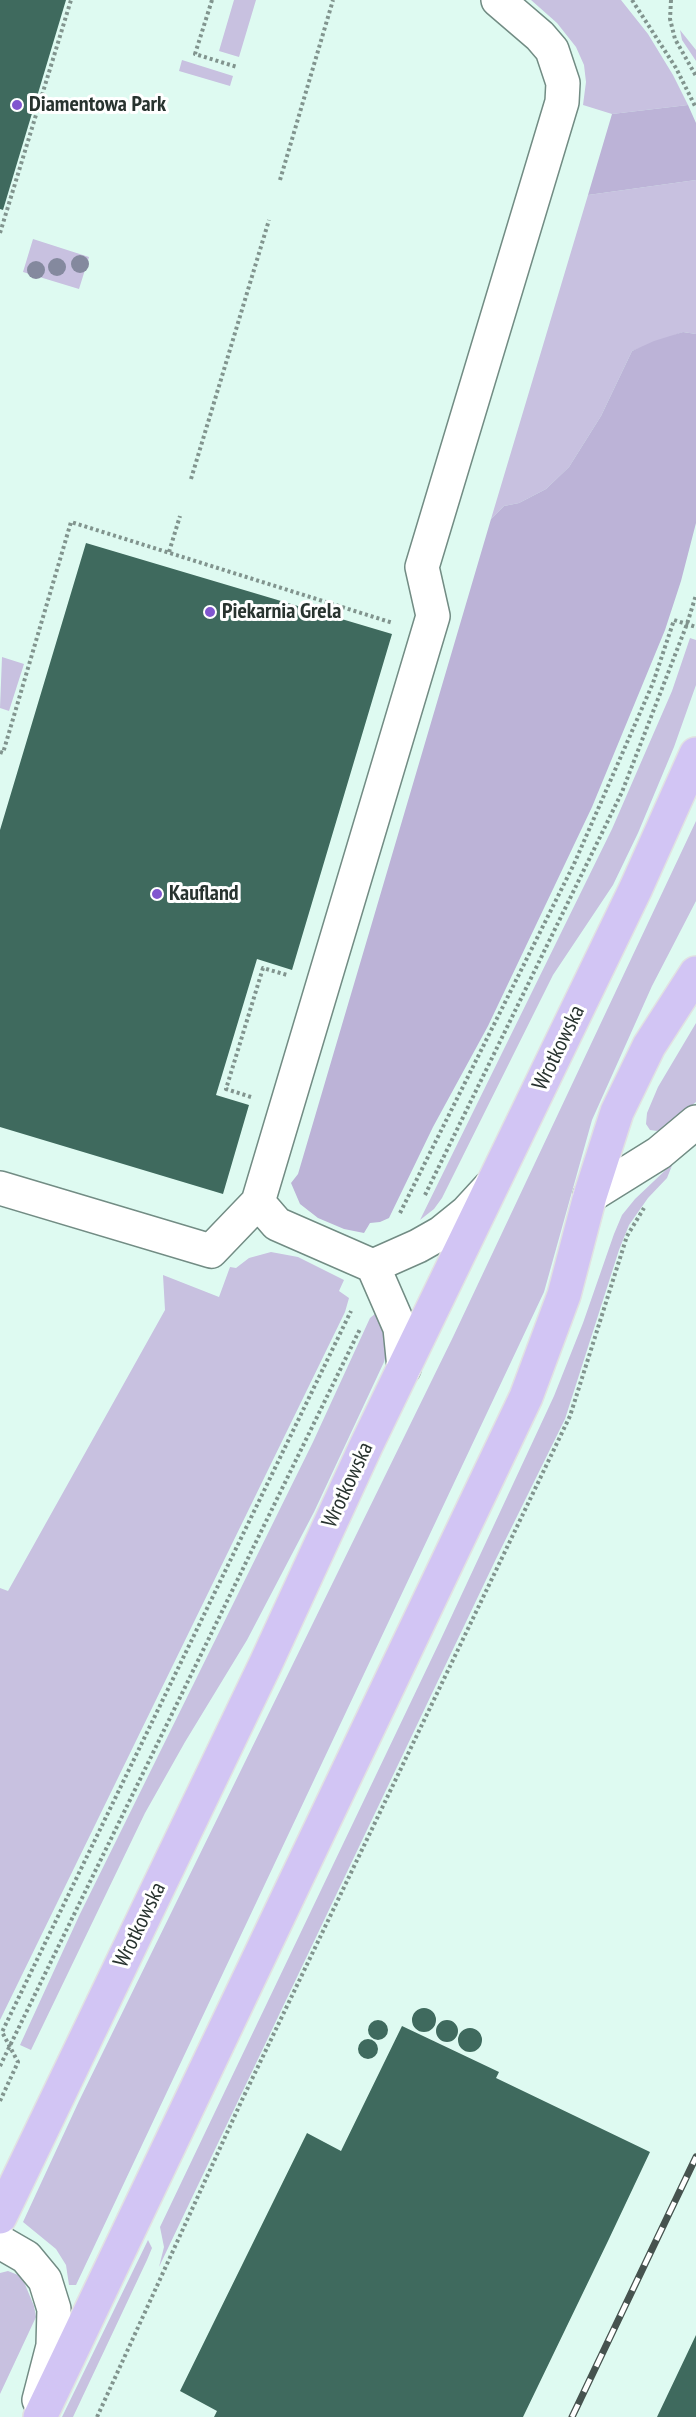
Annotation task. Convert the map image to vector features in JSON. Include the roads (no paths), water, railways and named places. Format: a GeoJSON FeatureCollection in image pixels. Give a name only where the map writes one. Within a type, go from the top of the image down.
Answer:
{"type":"FeatureCollection","features":[{"type":"Feature","properties":{"kind":"main road","name":"Wrotkowska"},"geometry":{"type":"LineString","coordinates":[[0,2217],[266,1663],[404,1368],[631,898],[696,754]]}},
{"type":"Feature","properties":{"kind":"main road"},"geometry":{"type":"LineString","coordinates":[[38,2417],[526,1397],[564,1295],[590,1196],[617,1112],[649,1046],[696,973]]}},
{"type":"Feature","properties":{"kind":"lane"},"geometry":{"type":"LineString","coordinates":[[0,1188],[212,1251],[258,1202],[433,616],[422,567],[562,102],[563,82],[552,50],[540,36],[498,0]]}},
{"type":"Feature","properties":{"kind":"lane"},"geometry":{"type":"LineString","coordinates":[[590,1196],[659,1153],[696,1122]]}},
{"type":"Feature","properties":{"kind":"lane"},"geometry":{"type":"LineString","coordinates":[[378,1274],[441,1233],[467,1212],[493,1184]]}},
{"type":"Feature","properties":{"kind":"lane"},"geometry":{"type":"LineString","coordinates":[[258,1202],[277,1224],[378,1274],[400,1328],[404,1368]]}},
{"type":"Feature","properties":{"kind":"lane"},"geometry":{"type":"LineString","coordinates":[[0,2242],[26,2257],[45,2280],[54,2309],[53,2346],[38,2417]]}},
{"type":"Feature","properties":{"kind":"railway"},"geometry":{"type":"LineString","coordinates":[[572,2417],[696,2157]]}},
{"type":"Feature","properties":{"kind":"place","name":"Diamentowa Park"},"geometry":{"type":"Point","coordinates":[17,105]}},
{"type":"Feature","properties":{"kind":"place","name":"Piekarnia Grela"},"geometry":{"type":"Point","coordinates":[210,612]}},
{"type":"Feature","properties":{"kind":"place","name":"Kaufland"},"geometry":{"type":"Point","coordinates":[157,894]}}]}
